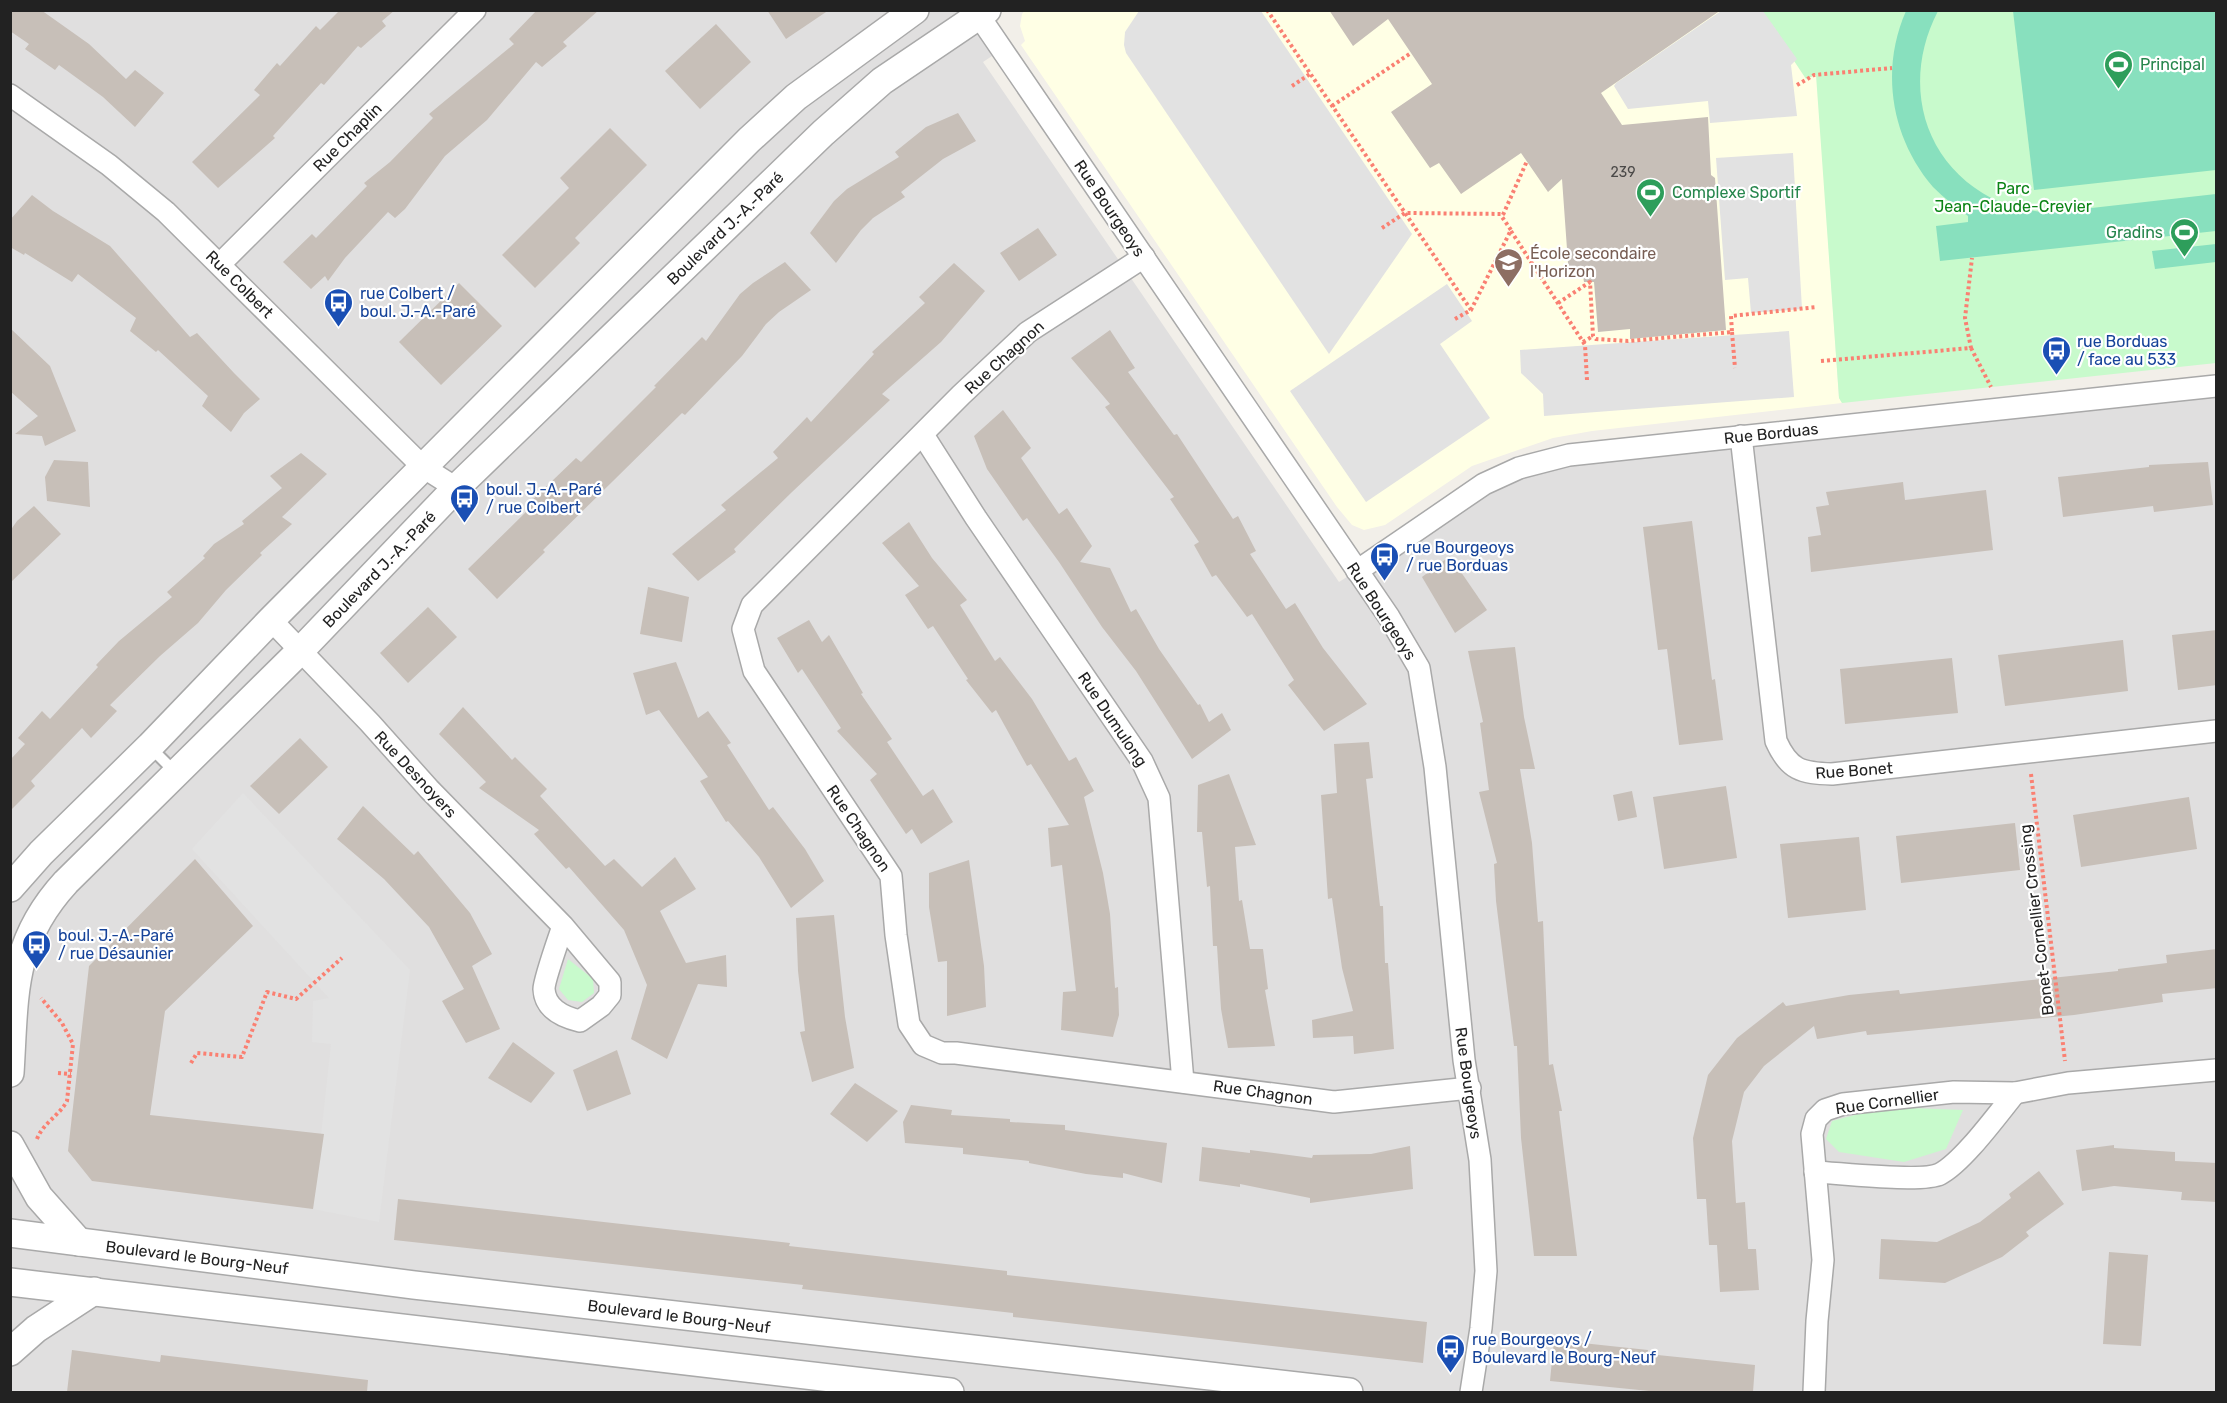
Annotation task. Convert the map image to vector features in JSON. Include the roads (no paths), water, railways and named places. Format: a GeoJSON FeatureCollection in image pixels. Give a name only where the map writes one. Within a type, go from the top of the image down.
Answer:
{"type":"FeatureCollection","features":[{"type":"Feature","properties":{"kind":"street","name":"Rue Chaplin"},"geometry":{"type":"LineString","coordinates":[[220,264],[475,10]]}},
{"type":"Feature","properties":{"kind":"street"},"geometry":{"type":"LineString","coordinates":[[10,888],[41,853],[150,746],[271,620],[749,140],[796,97],[915,10]]}},
{"type":"Feature","properties":{"kind":"street","name":"Rue Bourgeoys"},"geometry":{"type":"LineString","coordinates":[[980,12],[1389,617],[1419,668],[1435,767],[1464,1060],[1481,1170],[1486,1271],[1471,1392]]}},
{"type":"Feature","properties":{"kind":"street","name":"Boulevard J.-A.-Paré"},"geometry":{"type":"LineString","coordinates":[[10,1073],[16,988],[16,951],[53,895],[300,651],[456,488],[823,133],[882,81],[980,12]]}},
{"type":"Feature","properties":{"kind":"street","name":"Rue Colbert"},"geometry":{"type":"LineString","coordinates":[[10,95],[109,165],[166,212],[423,467],[456,488]]}},
{"type":"Feature","properties":{"kind":"street","name":"Rue Chagnon"},"geometry":{"type":"LineString","coordinates":[[1144,257],[1028,332],[961,395],[753,605],[743,629],[754,671],[891,876],[896,935],[909,1024],[923,1045],[942,1053],[1334,1102],[1470,1088]]}},
{"type":"Feature","properties":{"kind":"street","name":"Rue Borduas"},"geometry":{"type":"LineString","coordinates":[[1357,571],[1484,484],[1510,472],[1569,455],[2217,386]]}},
{"type":"Feature","properties":{"kind":"street","name":"Rue Dumulong"},"geometry":{"type":"LineString","coordinates":[[923,435],[975,518],[1143,761],[1159,798],[1183,1082]]}},
{"type":"Feature","properties":{"kind":"street","name":"Rue Bonet"},"geometry":{"type":"LineString","coordinates":[[1741,436],[1776,741],[1782,755],[1796,769],[1809,773],[1832,774],[2217,731]]}},
{"type":"Feature","properties":{"kind":"street","name":"Rue Desnoyers"},"geometry":{"type":"LineString","coordinates":[[271,620],[370,723],[429,789],[563,926]]}},
{"type":"Feature","properties":{"kind":"street","name":"Rue Cornellier"},"geometry":{"type":"LineString","coordinates":[[1814,1392],[1816,1321],[1822,1260],[1812,1134],[1816,1119],[1825,1110],[1833,1106],[1954,1092],[2015,1093],[2068,1083],[2217,1071]]}},
{"type":"Feature","properties":{"kind":"street"},"geometry":{"type":"LineString","coordinates":[[1815,1172],[1915,1178],[1938,1175],[1949,1168],[1980,1137],[2015,1093]]}},
{"type":"Feature","properties":{"kind":"street"},"geometry":{"type":"LineString","coordinates":[[23,1146],[39,1197],[79,1242]]}},
{"type":"Feature","properties":{"kind":"street","name":"Boulevard le Bourg-Neuf"},"geometry":{"type":"LineString","coordinates":[[10,1233],[414,1285],[1348,1392]]}},
{"type":"Feature","properties":{"kind":"street"},"geometry":{"type":"LineString","coordinates":[[10,1282],[950,1392]]}},
{"type":"Feature","properties":{"kind":"street"},"geometry":{"type":"LineString","coordinates":[[10,1352],[36,1329],[94,1291]]}},
{"type":"Feature","properties":{"kind":"lane"},"geometry":{"type":"LineString","coordinates":[[150,746],[175,772]]}},
{"type":"Feature","properties":{"kind":"place","name":"Principal"},"geometry":{"type":"Point","coordinates":[2119,90]}},
{"type":"Feature","properties":{"kind":"place","name":"Complexe Sportif"},"geometry":{"type":"Point","coordinates":[1651,218]}},
{"type":"Feature","properties":{"kind":"place","name":"Gradins"},"geometry":{"type":"Point","coordinates":[2184,258]}},
{"type":"Feature","properties":{"kind":"place","name":"École secondaire l'Horizon"},"geometry":{"type":"Point","coordinates":[1509,288]}},
{"type":"Feature","properties":{"kind":"place","name":"rue Colbert / boul. J.-A.-Paré"},"geometry":{"type":"Point","coordinates":[339,328]}},
{"type":"Feature","properties":{"kind":"place","name":"rue Borduas / face au 533"},"geometry":{"type":"Point","coordinates":[2056,376]}},
{"type":"Feature","properties":{"kind":"place","name":"boul. J.-A.-Paré / rue Colbert"},"geometry":{"type":"Point","coordinates":[465,524]}},
{"type":"Feature","properties":{"kind":"place","name":"rue Bourgeoys / rue Borduas"},"geometry":{"type":"Point","coordinates":[1385,582]}},
{"type":"Feature","properties":{"kind":"place","name":"boul. J.-A.-Paré / rue Désaunier"},"geometry":{"type":"Point","coordinates":[37,970]}},
{"type":"Feature","properties":{"kind":"place","name":"rue Bourgeoys / Boulevard le Bourg-Neuf"},"geometry":{"type":"Point","coordinates":[1451,1374]}},
{"type":"Feature","properties":{"kind":"park label","name":"Parc Jean-Claude-Crevier"},"geometry":{"type":"Point","coordinates":[2013,197]}}]}
